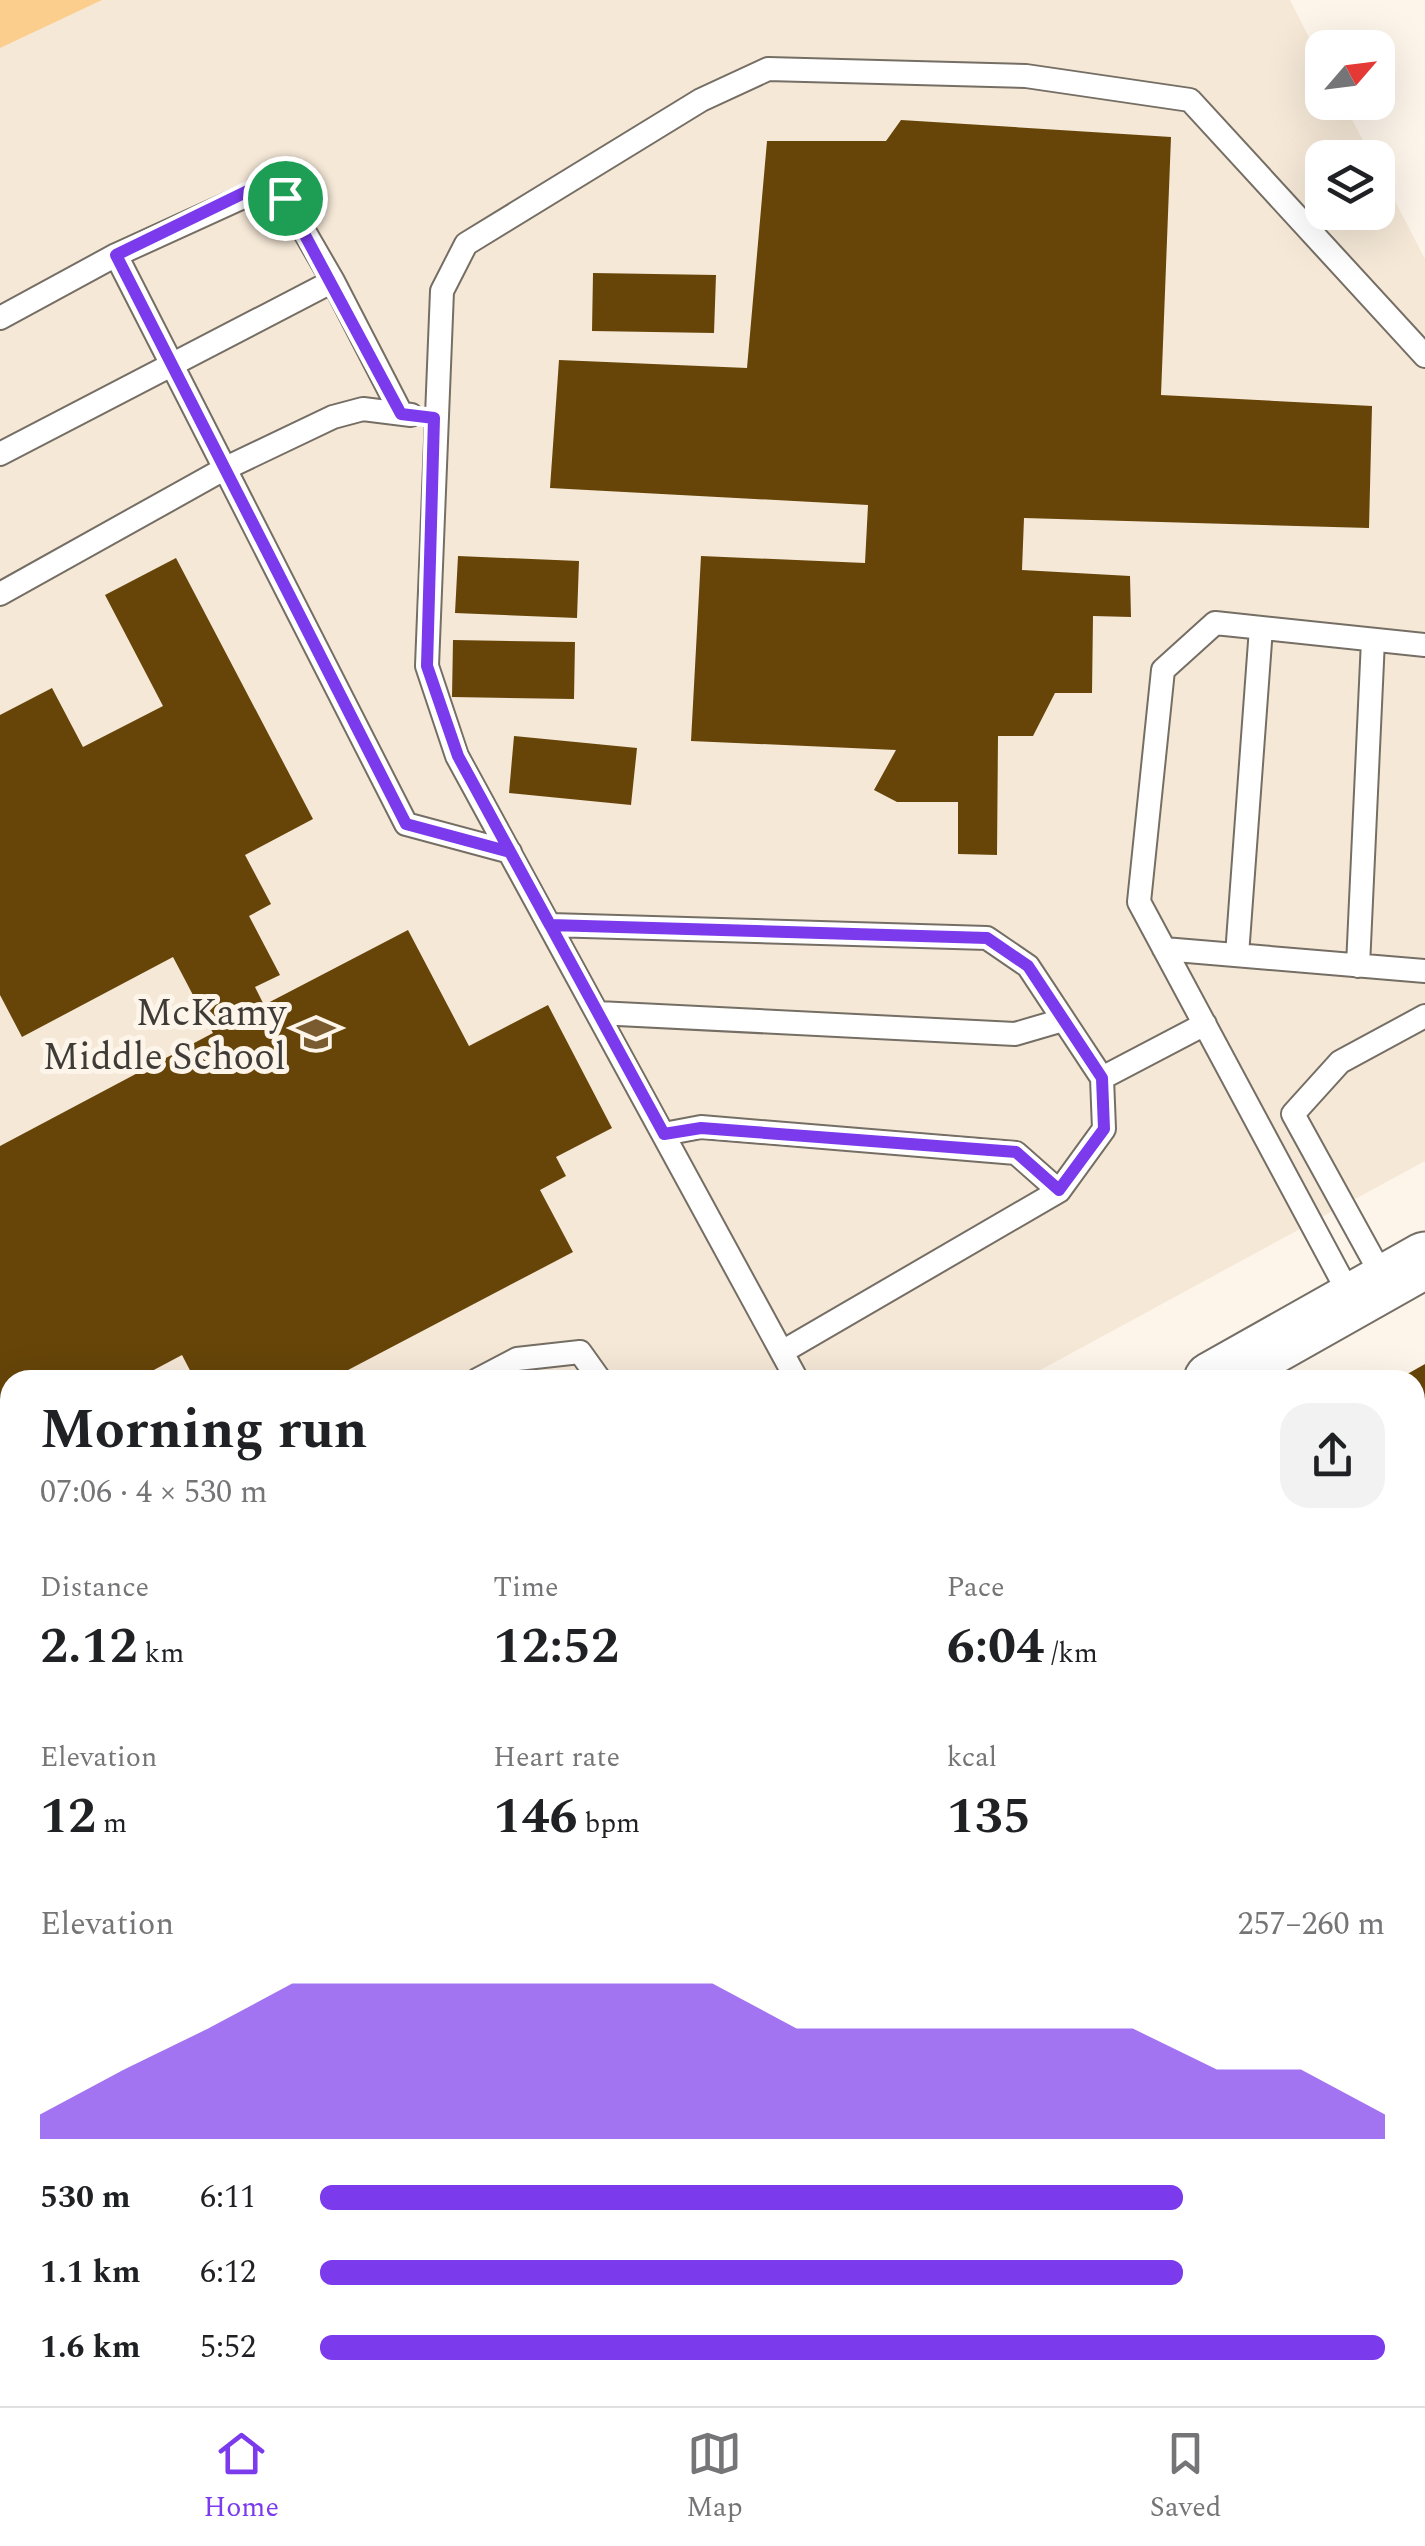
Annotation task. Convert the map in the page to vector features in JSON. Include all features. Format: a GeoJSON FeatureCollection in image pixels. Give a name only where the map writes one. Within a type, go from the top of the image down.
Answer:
{"type":"FeatureCollection","features":[{"type":"Feature","properties":{"kind":"street"},"geometry":{"type":"LineString","coordinates":[[1230,1370],[1388,1281]]}},
{"type":"Feature","properties":{"kind":"lane"},"geometry":{"type":"LineString","coordinates":[[792,1370],[458,756],[427,666],[442,291],[466,244],[701,100],[768,69],[1026,76],[1190,100],[1425,356]]}},
{"type":"Feature","properties":{"kind":"lane"},"geometry":{"type":"LineString","coordinates":[[0,318],[116,255],[252,189],[263,188],[285,198],[296,212],[401,414]]}},
{"type":"Feature","properties":{"kind":"lane"},"geometry":{"type":"LineString","coordinates":[[116,255],[406,824],[510,852]]}},
{"type":"Feature","properties":{"kind":"lane"},"geometry":{"type":"LineString","coordinates":[[0,454],[333,281]]}},
{"type":"Feature","properties":{"kind":"lane"},"geometry":{"type":"LineString","coordinates":[[0,594],[224,469],[347,412],[364,409],[434,418]]}},
{"type":"Feature","properties":{"kind":"lane"},"geometry":{"type":"LineString","coordinates":[[1388,1281],[1205,1024],[1140,902],[1163,670],[1215,623],[1425,645]]}},
{"type":"Feature","properties":{"kind":"lane"},"geometry":{"type":"LineString","coordinates":[[1237,956],[1262,628]]}},
{"type":"Feature","properties":{"kind":"lane"},"geometry":{"type":"LineString","coordinates":[[1358,966],[1372,640]]}},
{"type":"Feature","properties":{"kind":"lane"},"geometry":{"type":"LineString","coordinates":[[550,925],[987,938],[1028,966],[1102,1078],[1104,1129],[1059,1190],[782,1352]]}},
{"type":"Feature","properties":{"kind":"lane"},"geometry":{"type":"LineString","coordinates":[[1164,950],[1425,971]]}},
{"type":"Feature","properties":{"kind":"lane"},"geometry":{"type":"LineString","coordinates":[[598,1012],[1015,1034],[1063,1020]]}},
{"type":"Feature","properties":{"kind":"lane"},"geometry":{"type":"LineString","coordinates":[[1388,1281],[1293,1114],[1340,1062],[1425,1016]]}},
{"type":"Feature","properties":{"kind":"lane"},"geometry":{"type":"LineString","coordinates":[[1102,1078],[1205,1024]]}},
{"type":"Feature","properties":{"kind":"lane"},"geometry":{"type":"LineString","coordinates":[[664,1134],[701,1128],[1016,1152],[1059,1190]]}},
{"type":"Feature","properties":{"kind":"lane"},"geometry":{"type":"LineString","coordinates":[[497,1370],[518,1359],[580,1352],[593,1370]]}},
{"type":"Feature","properties":{"kind":"shaded area"},"geometry":{"type":"Polygon","coordinates":[[[0,0],[1290,0],[1305,30],[1305,120],[1352,120],[1363,140],[1305,140],[1305,230],[1395,230],[1395,201],[1425,259],[1425,1161],[1040,1370],[0,1370],[0,0]]]}},
{"type":"Feature","properties":{"kind":"shaded area"},"geometry":{"type":"Polygon","coordinates":[[[0,0],[102,0],[0,48],[0,0]]]}},
{"type":"Feature","properties":{"kind":"building"},"geometry":{"type":"Polygon","coordinates":[[[901,120],[1171,137],[1161,395],[1372,406],[1369,528],[1024,518],[1022,570],[1130,576],[1131,617],[1093,616],[1092,693],[1055,693],[1033,736],[998,736],[997,855],[958,854],[958,802],[897,802],[874,790],[896,750],[691,741],[701,556],[865,563],[868,505],[550,488],[559,360],[747,368],[767,141],[886,141],[901,120]]]}},
{"type":"Feature","properties":{"kind":"building"},"geometry":{"type":"Polygon","coordinates":[[[593,273],[716,275],[714,333],[592,331],[593,273]]]}},
{"type":"Feature","properties":{"kind":"building"},"geometry":{"type":"Polygon","coordinates":[[[458,556],[579,561],[577,618],[455,613],[458,556]]]}},
{"type":"Feature","properties":{"kind":"building"},"geometry":{"type":"Polygon","coordinates":[[[176,558],[313,819],[245,855],[271,904],[249,916],[280,975],[255,987],[264,1005],[408,930],[469,1046],[548,1005],[612,1128],[556,1157],[566,1176],[540,1190],[573,1252],[348,1370],[190,1370],[182,1355],[154,1370],[0,1370],[0,1146],[213,1033],[173,957],[22,1037],[0,995],[0,715],[52,688],[83,747],[163,706],[105,595],[176,558]]]}},
{"type":"Feature","properties":{"kind":"building"},"geometry":{"type":"Polygon","coordinates":[[[453,640],[575,642],[574,699],[452,697],[453,640]]]}},
{"type":"Feature","properties":{"kind":"building"},"geometry":{"type":"Polygon","coordinates":[[[514,736],[637,748],[631,805],[509,793],[514,736]]]}},
{"type":"Feature","properties":{"kind":"place","name":"McKamy Middle School"},"geometry":{"type":"Point","coordinates":[316,1034]}},
{"type":"Feature","properties":{"kind":"route"},"geometry":{"type":"LineString","coordinates":[[285,198],[263,188],[252,189],[116,255],[406,824],[510,852],[550,925],[987,938],[1028,966],[1102,1078],[1104,1129],[1059,1190],[1016,1152],[701,1128],[664,1134],[510,852],[458,756],[427,666],[434,418],[401,414],[296,212],[285,198]]}}]}
